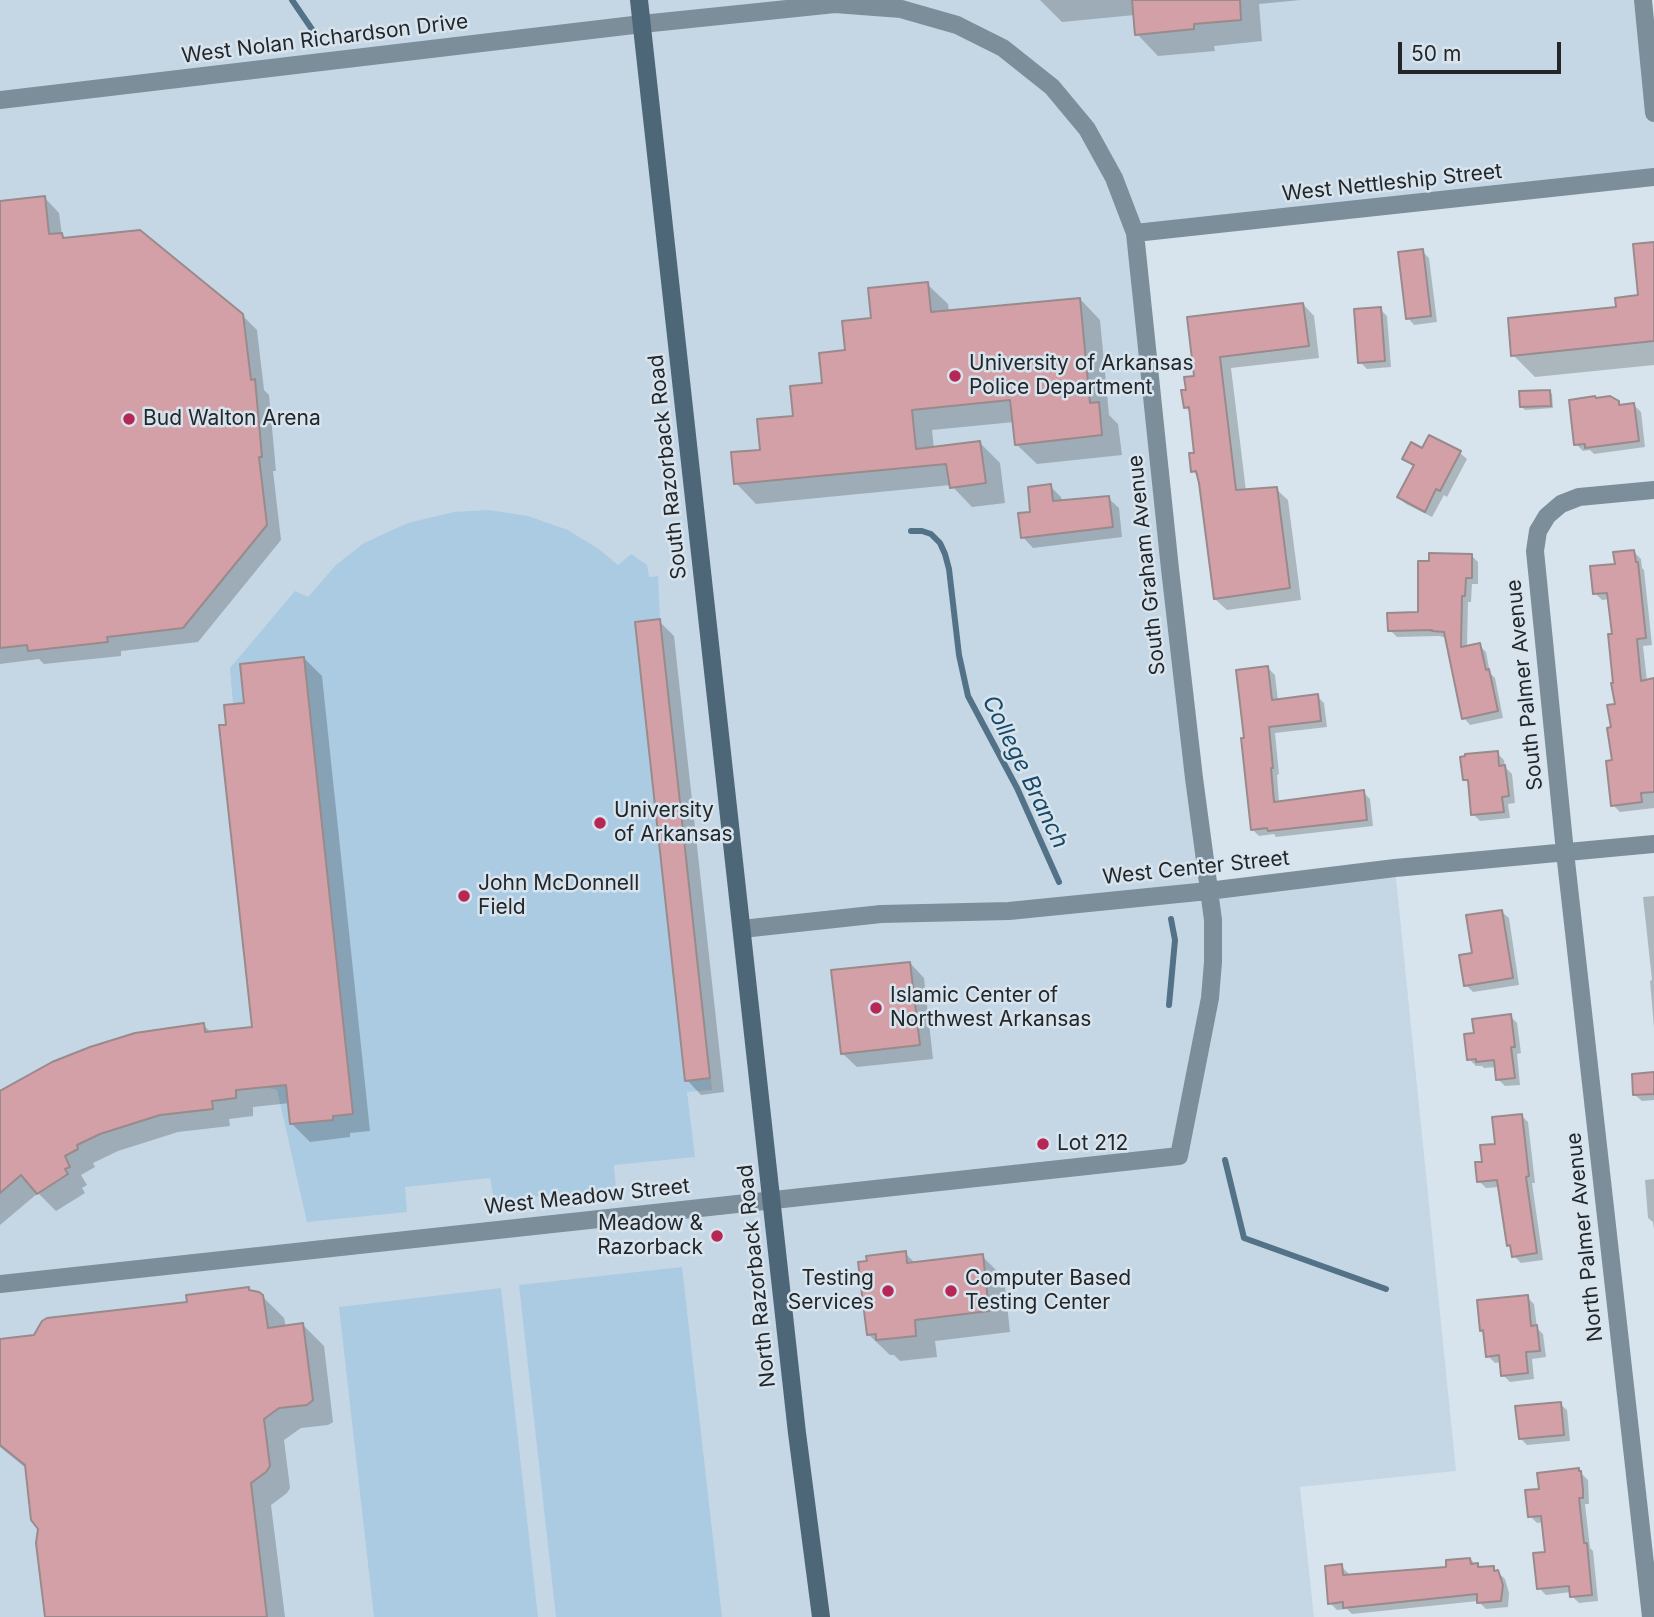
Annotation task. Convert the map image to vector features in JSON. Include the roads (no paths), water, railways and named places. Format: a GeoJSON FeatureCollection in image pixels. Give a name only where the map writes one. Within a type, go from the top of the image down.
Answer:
{"type":"FeatureCollection","features":[{"type":"Feature","properties":{"kind":"main road","name":"South Razorback Road"},"geometry":{"type":"LineString","coordinates":[[639,0],[742,929]]}},
{"type":"Feature","properties":{"kind":"main road","name":"North Razorback Road"},"geometry":{"type":"LineString","coordinates":[[742,929],[797,1433],[821,1617]]}},
{"type":"Feature","properties":{"kind":"street"},"geometry":{"type":"LineString","coordinates":[[1643,0],[1654,113]]}},
{"type":"Feature","properties":{"kind":"street","name":"West Nolan Richardson Drive"},"geometry":{"type":"LineString","coordinates":[[0,100],[642,24],[835,4],[901,9],[957,25],[1003,48],[1052,87],[1087,129],[1114,178],[1135,233]]}},
{"type":"Feature","properties":{"kind":"street","name":"West Nettleship Street"},"geometry":{"type":"LineString","coordinates":[[1135,233],[1654,177]]}},
{"type":"Feature","properties":{"kind":"street","name":"South Graham Avenue"},"geometry":{"type":"LineString","coordinates":[[1135,233],[1171,583],[1213,920],[1210,998],[1180,1156]]}},
{"type":"Feature","properties":{"kind":"street","name":"South Palmer Avenue"},"geometry":{"type":"LineString","coordinates":[[1565,852],[1535,551],[1538,531],[1547,516],[1561,504],[1579,498],[1654,490]]}},
{"type":"Feature","properties":{"kind":"street","name":"West Center Street"},"geometry":{"type":"LineString","coordinates":[[742,929],[881,914],[1009,911],[1208,891],[1395,868],[1654,844]]}},
{"type":"Feature","properties":{"kind":"street","name":"North Palmer Avenue"},"geometry":{"type":"LineString","coordinates":[[1565,852],[1651,1617]]}},
{"type":"Feature","properties":{"kind":"street","name":"West Meadow Street"},"geometry":{"type":"LineString","coordinates":[[0,1284],[1180,1156]]}},
{"type":"Feature","properties":{"kind":"waterway","name":"College Branch"},"geometry":{"type":"LineString","coordinates":[[292,0],[320,41]]}},
{"type":"Feature","properties":{"kind":"waterway","name":"College Branch"},"geometry":{"type":"LineString","coordinates":[[911,531],[931,534],[940,543],[945,554],[959,655],[968,696],[1017,788],[1059,882]]}},
{"type":"Feature","properties":{"kind":"waterway","name":"College Branch"},"geometry":{"type":"LineString","coordinates":[[1169,1005],[1175,940],[1171,919]]}},
{"type":"Feature","properties":{"kind":"waterway","name":"College Branch"},"geometry":{"type":"LineString","coordinates":[[1225,1160],[1244,1238],[1386,1289]]}},
{"type":"Feature","properties":{"kind":"place","name":"University of Arkansas Police Department"},"geometry":{"type":"Point","coordinates":[955,376]}},
{"type":"Feature","properties":{"kind":"place","name":"Bud Walton Arena"},"geometry":{"type":"Point","coordinates":[129,419]}},
{"type":"Feature","properties":{"kind":"place","name":"University of Arkansas"},"geometry":{"type":"Point","coordinates":[600,823]}},
{"type":"Feature","properties":{"kind":"place","name":"John McDonnell Field"},"geometry":{"type":"Point","coordinates":[464,896]}},
{"type":"Feature","properties":{"kind":"place","name":"Islamic Center of Northwest Arkansas"},"geometry":{"type":"Point","coordinates":[876,1008]}},
{"type":"Feature","properties":{"kind":"place","name":"Lot 212"},"geometry":{"type":"Point","coordinates":[1043,1144]}},
{"type":"Feature","properties":{"kind":"place","name":"Meadow & Razorback"},"geometry":{"type":"Point","coordinates":[717,1236]}},
{"type":"Feature","properties":{"kind":"place","name":"Testing Services"},"geometry":{"type":"Point","coordinates":[888,1291]}},
{"type":"Feature","properties":{"kind":"place","name":"Computer Based Testing Center"},"geometry":{"type":"Point","coordinates":[951,1291]}}]}
